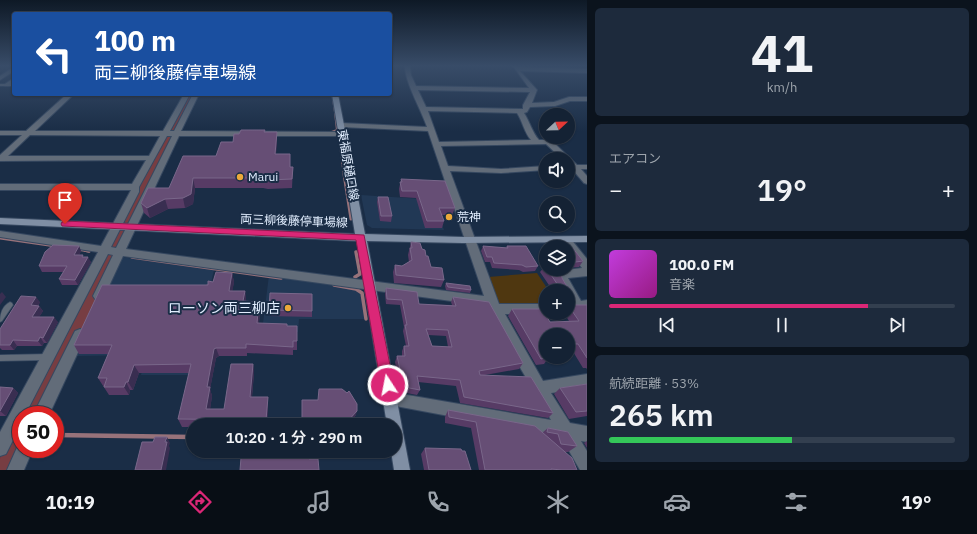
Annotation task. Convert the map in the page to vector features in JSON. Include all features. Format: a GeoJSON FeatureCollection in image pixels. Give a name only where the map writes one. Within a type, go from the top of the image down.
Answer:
{"type":"FeatureCollection","features":[{"type":"Feature","properties":{"kind":"main road","name":"東福原樋口線"},"geometry":{"type":"LineString","coordinates":[[335,96],[394,418]]}},
{"type":"Feature","properties":{"kind":"main road","name":"両三柳後藤停車場線"},"geometry":{"type":"LineString","coordinates":[[0,221],[124,226],[197,231],[360,237],[539,240]]}},
{"type":"Feature","properties":{"kind":"main road","name":"両三柳後藤停車場線"},"geometry":{"type":"LineString","coordinates":[[566,240],[587,239]]}},
{"type":"Feature","properties":{"kind":"main road","name":"東福原樋口線"},"geometry":{"type":"LineString","coordinates":[[400,458],[402,470]]}},
{"type":"Feature","properties":{"kind":"street"},"geometry":{"type":"LineString","coordinates":[[424,109],[525,111],[526,105],[534,90],[414,88],[424,109],[494,305],[520,354],[587,466]]}},
{"type":"Feature","properties":{"kind":"street"},"geometry":{"type":"LineString","coordinates":[[0,159],[68,96]]}},
{"type":"Feature","properties":{"kind":"street"},"geometry":{"type":"LineString","coordinates":[[1,444],[48,357],[113,251],[124,226],[135,192],[135,187],[161,138],[165,134],[186,96]]}},
{"type":"Feature","properties":{"kind":"street"},"geometry":{"type":"LineString","coordinates":[[92,309],[113,251],[124,226],[176,134],[195,96]]}},
{"type":"Feature","properties":{"kind":"street"},"geometry":{"type":"LineString","coordinates":[[526,105],[555,104],[569,99],[587,99]]}},
{"type":"Feature","properties":{"kind":"street"},"geometry":{"type":"LineString","coordinates":[[519,111],[525,120],[530,134],[538,143]]}},
{"type":"Feature","properties":{"kind":"street"},"geometry":{"type":"LineString","coordinates":[[0,133],[176,134],[341,129],[430,129]]}},
{"type":"Feature","properties":{"kind":"street"},"geometry":{"type":"LineString","coordinates":[[436,144],[548,142],[559,152]]}},
{"type":"Feature","properties":{"kind":"street"},"geometry":{"type":"LineString","coordinates":[[0,159],[150,158]]}},
{"type":"Feature","properties":{"kind":"street"},"geometry":{"type":"LineString","coordinates":[[575,167],[587,166]]}},
{"type":"Feature","properties":{"kind":"street"},"geometry":{"type":"LineString","coordinates":[[444,168],[501,171],[539,168]]}},
{"type":"Feature","properties":{"kind":"street"},"geometry":{"type":"LineString","coordinates":[[575,170],[587,181]]}},
{"type":"Feature","properties":{"kind":"street"},"geometry":{"type":"LineString","coordinates":[[0,187],[135,187]]}},
{"type":"Feature","properties":{"kind":"street"},"geometry":{"type":"LineString","coordinates":[[0,234],[113,251],[369,284],[494,305],[539,308]]}},
{"type":"Feature","properties":{"kind":"street"},"geometry":{"type":"LineString","coordinates":[[575,252],[587,267]]}},
{"type":"Feature","properties":{"kind":"street"},"geometry":{"type":"LineString","coordinates":[[578,306],[563,280],[562,274],[587,272]]}},
{"type":"Feature","properties":{"kind":"street"},"geometry":{"type":"LineString","coordinates":[[45,406],[85,324]]}},
{"type":"Feature","properties":{"kind":"street"},"geometry":{"type":"LineString","coordinates":[[540,388],[587,381]]}},
{"type":"Feature","properties":{"kind":"street"},"geometry":{"type":"LineString","coordinates":[[390,399],[587,434]]}},
{"type":"Feature","properties":{"kind":"street"},"geometry":{"type":"LineString","coordinates":[[15,470],[21,458]]}},
{"type":"Feature","properties":{"kind":"lane"},"geometry":{"type":"LineString","coordinates":[[0,319],[10,305]]}},
{"type":"Feature","properties":{"kind":"lane"},"geometry":{"type":"LineString","coordinates":[[0,358],[48,357]]}},
{"type":"Feature","properties":{"kind":"shaded area"},"geometry":{"type":"Polygon","coordinates":[[[361,195],[453,201],[457,210],[436,210],[444,230],[372,228],[367,225],[361,195]]]}},
{"type":"Feature","properties":{"kind":"shaded area"},"geometry":{"type":"Polygon","coordinates":[[[121,257],[214,270],[190,375],[141,375],[146,355],[75,356],[121,257]]]}},
{"type":"Feature","properties":{"kind":"shaded area"},"geometry":{"type":"Polygon","coordinates":[[[537,273],[544,284],[539,284],[539,306],[497,306],[488,277],[537,273]]]}},
{"type":"Feature","properties":{"kind":"shaded area"},"geometry":{"type":"Polygon","coordinates":[[[269,275],[356,287],[361,289],[365,319],[299,319],[298,332],[262,331],[269,275]]]}},
{"type":"Feature","properties":{"kind":"building"},"geometry":{"type":"Polygon","coordinates":[[[241,130],[265,130],[264,132],[277,132],[275,154],[290,154],[290,167],[293,167],[292,179],[268,180],[262,178],[193,178],[191,194],[183,198],[165,199],[147,208],[141,203],[148,188],[169,188],[183,156],[216,156],[221,142],[233,142],[234,134],[239,134],[241,130]]]}},
{"type":"Feature","properties":{"kind":"building"},"geometry":{"type":"Polygon","coordinates":[[[401,179],[445,181],[455,208],[439,208],[444,221],[427,221],[417,191],[402,191],[400,182],[402,182],[401,179]]]}},
{"type":"Feature","properties":{"kind":"building"},"geometry":{"type":"Polygon","coordinates":[[[378,197],[388,197],[392,216],[381,216],[378,197]]]}},
{"type":"Feature","properties":{"kind":"building"},"geometry":{"type":"Polygon","coordinates":[[[411,242],[420,243],[422,249],[425,250],[426,256],[428,256],[431,267],[442,268],[444,280],[396,275],[395,265],[402,266],[412,260],[410,248],[412,248],[411,242]]]}},
{"type":"Feature","properties":{"kind":"building"},"geometry":{"type":"Polygon","coordinates":[[[53,245],[79,246],[74,255],[83,255],[82,257],[88,257],[75,280],[59,279],[67,266],[39,266],[45,252],[53,245]]]}},
{"type":"Feature","properties":{"kind":"building"},"geometry":{"type":"Polygon","coordinates":[[[483,246],[508,248],[507,246],[526,246],[538,266],[526,267],[522,265],[494,263],[492,257],[487,257],[483,246]]]}},
{"type":"Feature","properties":{"kind":"building"},"geometry":{"type":"Polygon","coordinates":[[[575,251],[583,261],[575,262],[575,251]]]}},
{"type":"Feature","properties":{"kind":"building"},"geometry":{"type":"Polygon","coordinates":[[[216,272],[232,273],[229,291],[245,291],[243,301],[259,302],[257,323],[287,324],[287,326],[297,326],[297,341],[293,341],[293,347],[246,344],[246,348],[214,349],[207,387],[210,387],[206,409],[224,409],[231,364],[253,364],[250,397],[268,397],[266,418],[178,419],[191,364],[134,365],[128,382],[126,382],[124,387],[104,387],[107,378],[98,378],[112,345],[74,345],[102,285],[208,285],[208,281],[213,282],[216,272]]]}},
{"type":"Feature","properties":{"kind":"building"},"geometry":{"type":"Polygon","coordinates":[[[552,276],[562,276],[565,284],[557,284],[552,276]]]}},
{"type":"Feature","properties":{"kind":"building"},"geometry":{"type":"Polygon","coordinates":[[[446,283],[470,286],[471,290],[448,287],[446,283]]]}},
{"type":"Feature","properties":{"kind":"building"},"geometry":{"type":"Polygon","coordinates":[[[386,288],[417,292],[419,304],[456,306],[453,297],[489,302],[523,363],[479,371],[480,375],[531,377],[553,413],[464,397],[460,380],[417,376],[420,390],[404,387],[397,356],[405,356],[404,346],[409,346],[405,325],[407,325],[402,300],[387,299],[386,288]],[[426,329],[432,346],[452,347],[448,330],[426,329]]]}},
{"type":"Feature","properties":{"kind":"building"},"geometry":{"type":"Polygon","coordinates":[[[270,293],[312,294],[312,311],[269,310],[270,293]]]}},
{"type":"Feature","properties":{"kind":"building"},"geometry":{"type":"Polygon","coordinates":[[[21,296],[36,297],[31,305],[39,306],[32,317],[54,317],[43,338],[40,337],[38,341],[13,340],[10,345],[0,345],[0,329],[21,296]]]}},
{"type":"Feature","properties":{"kind":"building"},"geometry":{"type":"Polygon","coordinates":[[[575,305],[587,305],[587,358],[578,344],[575,344],[575,328],[539,328],[539,356],[512,309],[539,309],[539,320],[549,320],[550,322],[579,321],[575,315],[575,305]]]}},
{"type":"Feature","properties":{"kind":"building"},"geometry":{"type":"Polygon","coordinates":[[[587,384],[587,411],[576,412],[560,388],[587,384]]]}},
{"type":"Feature","properties":{"kind":"building"},"geometry":{"type":"Polygon","coordinates":[[[0,387],[13,388],[0,411],[0,387]]]}},
{"type":"Feature","properties":{"kind":"building"},"geometry":{"type":"Polygon","coordinates":[[[319,389],[342,389],[347,393],[349,391],[357,404],[357,411],[351,418],[302,418],[302,400],[318,400],[319,389]]]}},
{"type":"Feature","properties":{"kind":"building"},"geometry":{"type":"Polygon","coordinates":[[[448,410],[535,426],[572,458],[577,470],[485,470],[476,422],[449,417],[448,410]]]}},
{"type":"Feature","properties":{"kind":"building"},"geometry":{"type":"Polygon","coordinates":[[[548,428],[568,432],[577,446],[561,444],[558,434],[547,432],[548,428]]]}},
{"type":"Feature","properties":{"kind":"building"},"geometry":{"type":"Polygon","coordinates":[[[155,437],[167,437],[161,470],[135,470],[142,442],[153,442],[155,437]]]}},
{"type":"Feature","properties":{"kind":"building"},"geometry":{"type":"Polygon","coordinates":[[[425,448],[461,449],[462,451],[465,451],[471,470],[429,470],[425,448]]]}},
{"type":"Feature","properties":{"kind":"building"},"geometry":{"type":"Polygon","coordinates":[[[241,458],[318,459],[319,470],[240,470],[241,458]]]}},
{"type":"Feature","properties":{"kind":"waterway"},"geometry":{"type":"LineString","coordinates":[[34,406],[190,96]]}},
{"type":"Feature","properties":{"kind":"waterway"},"geometry":{"type":"LineString","coordinates":[[332,96],[335,114]]}},
{"type":"Feature","properties":{"kind":"waterway"},"geometry":{"type":"LineString","coordinates":[[329,133],[337,130],[335,113]]}},
{"type":"Feature","properties":{"kind":"waterway"},"geometry":{"type":"LineString","coordinates":[[339,140],[344,175]]}},
{"type":"Feature","properties":{"kind":"waterway"},"geometry":{"type":"LineString","coordinates":[[344,174],[351,219]]}},
{"type":"Feature","properties":{"kind":"waterway"},"geometry":{"type":"LineString","coordinates":[[0,238],[56,246]]}},
{"type":"Feature","properties":{"kind":"waterway"},"geometry":{"type":"LineString","coordinates":[[77,249],[89,251],[85,250]]}},
{"type":"Feature","properties":{"kind":"waterway"},"geometry":{"type":"LineString","coordinates":[[355,277],[360,274],[356,252]]}},
{"type":"Feature","properties":{"kind":"waterway"},"geometry":{"type":"LineString","coordinates":[[132,257],[281,278]]}},
{"type":"Feature","properties":{"kind":"waterway"},"geometry":{"type":"LineString","coordinates":[[334,285],[356,289],[362,293],[366,319]]}},
{"type":"Feature","properties":{"kind":"waterway"},"geometry":{"type":"LineString","coordinates":[[64,435],[186,437]]}},
{"type":"Feature","properties":{"kind":"waterway"},"geometry":{"type":"LineString","coordinates":[[1,470],[12,449]]}},
{"type":"Feature","properties":{"kind":"place","name":"Marui"},"geometry":{"type":"Point","coordinates":[240,177]}},
{"type":"Feature","properties":{"kind":"place","name":"荒神"},"geometry":{"type":"Point","coordinates":[449,217]}},
{"type":"Feature","properties":{"kind":"place","name":"ローソン両三柳店"},"geometry":{"type":"Point","coordinates":[288,308]}},
{"type":"Feature","properties":{"kind":"route"},"geometry":{"type":"LineString","coordinates":[[65,224],[360,237],[388,385]]}}]}
